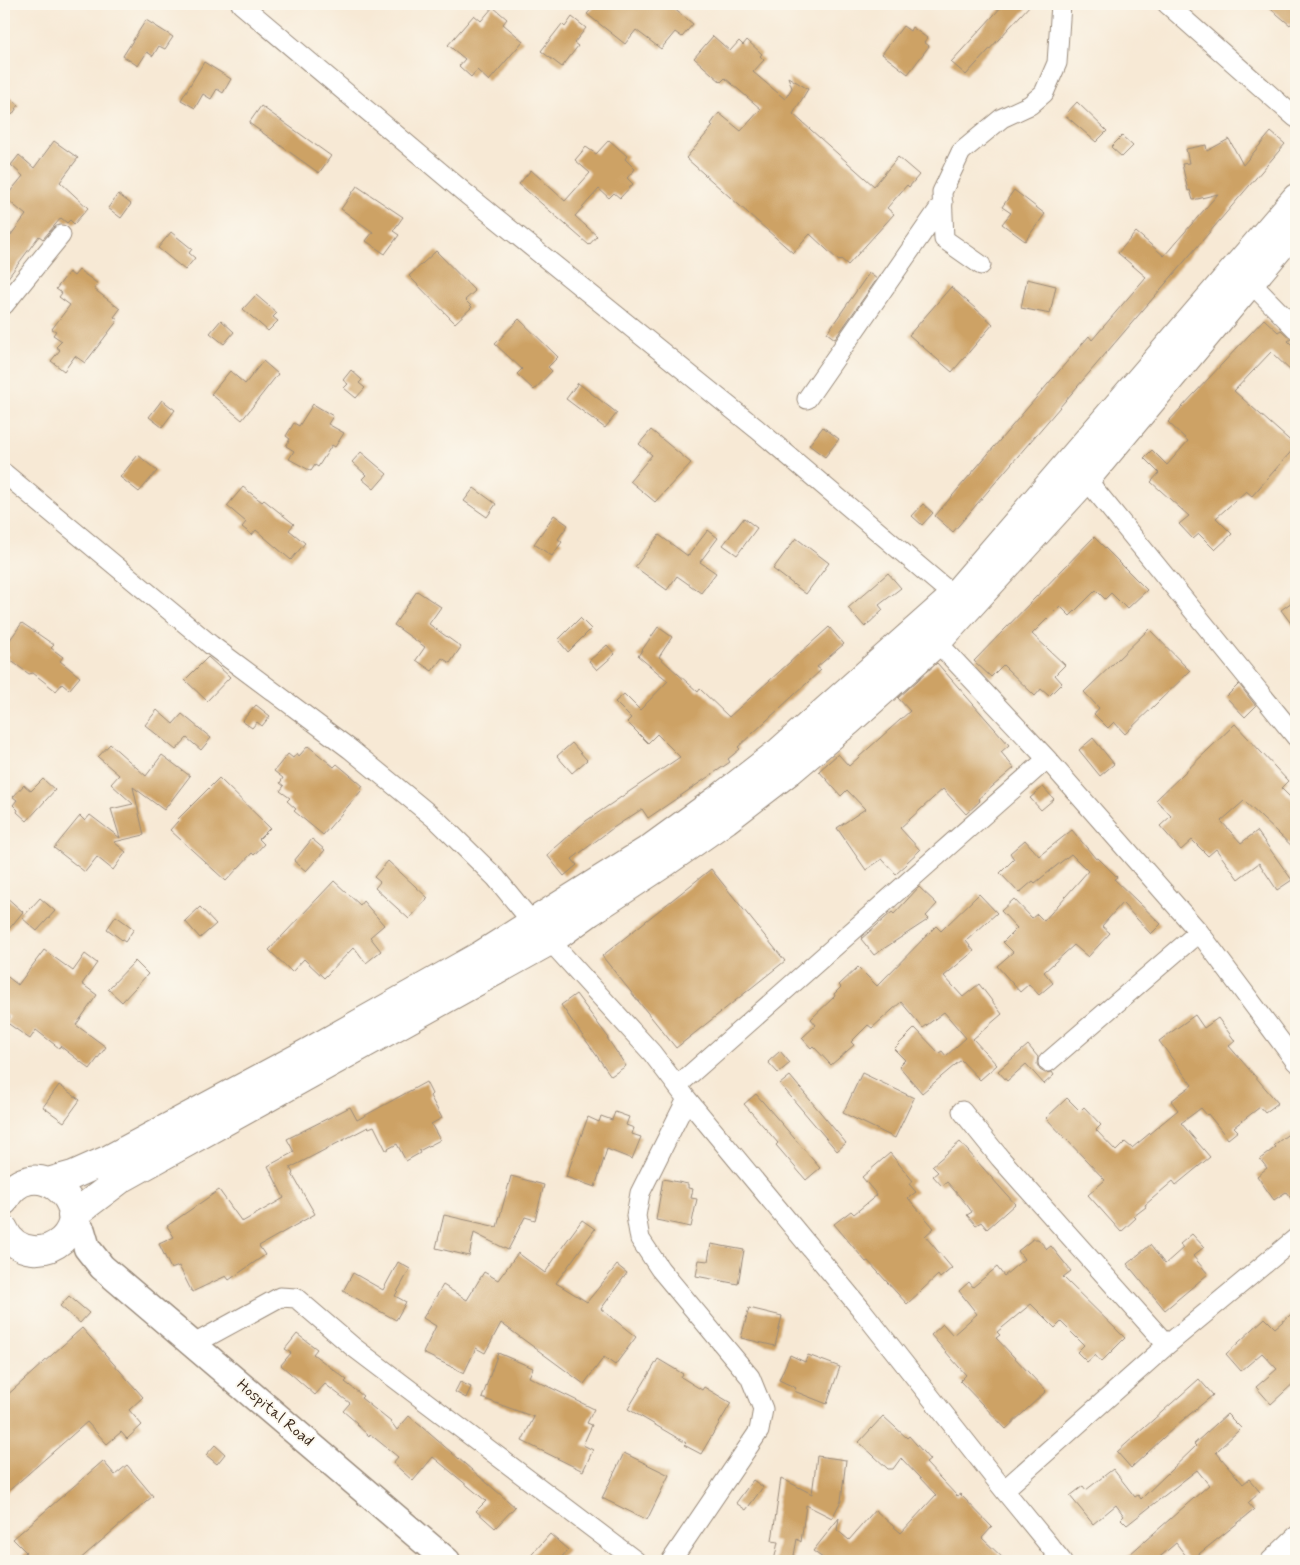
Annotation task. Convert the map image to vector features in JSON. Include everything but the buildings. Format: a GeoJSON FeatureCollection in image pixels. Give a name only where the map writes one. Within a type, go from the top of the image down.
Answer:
{"type":"FeatureCollection","features":[{"type":"Feature","properties":{"kind":"highway"},"geometry":{"type":"LineString","coordinates":[[17,1244],[58,1244],[102,1192],[541,931],[780,751],[954,596],[1296,198]]}},
{"type":"Feature","properties":{"kind":"highway"},"geometry":{"type":"LineString","coordinates":[[4,1201],[15,1187],[73,1175],[114,1156],[481,955],[590,912],[674,857],[769,787],[856,715],[937,642],[1086,480],[1296,228]]}},
{"type":"Feature","properties":{"kind":"highway"},"geometry":{"type":"LineString","coordinates":[[39,1181],[55,1185],[67,1198],[75,1222]]}},
{"type":"Feature","properties":{"kind":"street"},"geometry":{"type":"LineString","coordinates":[[241,4],[465,193],[757,430],[954,596]]}},
{"type":"Feature","properties":{"kind":"street"},"geometry":{"type":"LineString","coordinates":[[981,265],[944,238],[942,192],[960,152],[1002,118],[1030,105],[1044,92],[1056,63],[1061,4]]}},
{"type":"Feature","properties":{"kind":"street"},"geometry":{"type":"LineString","coordinates":[[1167,4],[1296,118]]}},
{"type":"Feature","properties":{"kind":"street"},"geometry":{"type":"LineString","coordinates":[[807,399],[943,203]]}},
{"type":"Feature","properties":{"kind":"street"},"geometry":{"type":"LineString","coordinates":[[4,305],[61,235]]}},
{"type":"Feature","properties":{"kind":"street"},"geometry":{"type":"LineString","coordinates":[[1250,282],[1296,329]]}},
{"type":"Feature","properties":{"kind":"street"},"geometry":{"type":"LineString","coordinates":[[4,473],[211,645],[350,750],[439,822],[496,878],[652,1054],[861,1309],[1062,1561]]}},
{"type":"Feature","properties":{"kind":"street"},"geometry":{"type":"LineString","coordinates":[[1086,480],[1296,737]]}},
{"type":"Feature","properties":{"kind":"street"},"geometry":{"type":"LineString","coordinates":[[937,642],[1047,759],[1199,932],[1296,1062]]}},
{"type":"Feature","properties":{"kind":"street"},"geometry":{"type":"LineString","coordinates":[[671,1561],[759,1431],[763,1408],[750,1377],[660,1269],[640,1239],[636,1216],[640,1193],[682,1092],[1047,759]]}},
{"type":"Feature","properties":{"kind":"street"},"geometry":{"type":"LineString","coordinates":[[1048,1062],[1199,932]]}},
{"type":"Feature","properties":{"kind":"street"},"geometry":{"type":"LineString","coordinates":[[962,1112],[1000,1158],[1167,1346]]}},
{"type":"Feature","properties":{"kind":"street"},"geometry":{"type":"LineString","coordinates":[[4,1176],[39,1181]]}},
{"type":"Feature","properties":{"kind":"street"},"geometry":{"type":"LineString","coordinates":[[75,1222],[87,1248],[102,1267]]}},
{"type":"Feature","properties":{"kind":"street"},"geometry":{"type":"LineString","coordinates":[[1004,1490],[1167,1346],[1296,1238]]}},
{"type":"Feature","properties":{"kind":"street"},"geometry":{"type":"LineString","coordinates":[[17,1244],[65,1254],[102,1267]]}},
{"type":"Feature","properties":{"kind":"street","name":"Hospital Road"},"geometry":{"type":"LineString","coordinates":[[102,1267],[448,1561]]}},
{"type":"Feature","properties":{"kind":"street"},"geometry":{"type":"LineString","coordinates":[[194,1344],[280,1297],[296,1298],[352,1346],[636,1561]]}},
{"type":"Feature","properties":{"kind":"street"},"geometry":{"type":"LineString","coordinates":[[1270,1561],[1296,1536]]}}]}
